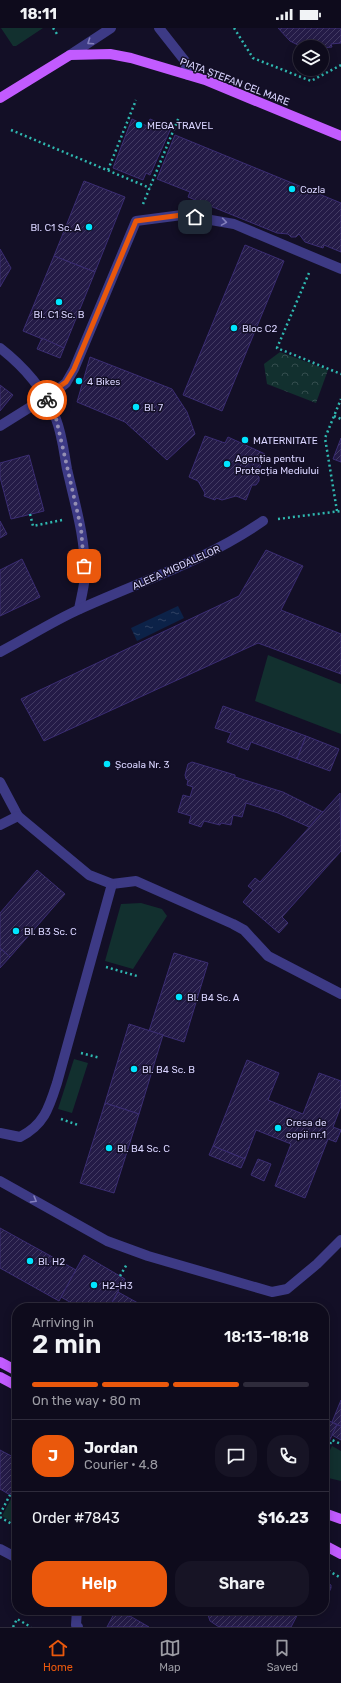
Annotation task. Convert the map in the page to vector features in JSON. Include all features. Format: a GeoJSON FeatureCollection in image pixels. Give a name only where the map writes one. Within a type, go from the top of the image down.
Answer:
{"type":"FeatureCollection","features":[{"type":"Feature","properties":{"kind":"main road","name":"PIAȚA ȘTEFAN CEL MARE"},"geometry":{"type":"LineString","coordinates":[[70,55],[110,54],[131,58],[188,75],[341,136]]}},
{"type":"Feature","properties":{"kind":"main road"},"geometry":{"type":"LineString","coordinates":[[0,98],[70,55]]}},
{"type":"Feature","properties":{"kind":"main road"},"geometry":{"type":"LineString","coordinates":[[0,1362],[12,1368]]}},
{"type":"Feature","properties":{"kind":"main road"},"geometry":{"type":"LineString","coordinates":[[0,1377],[12,1383]]}},
{"type":"Feature","properties":{"kind":"main road"},"geometry":{"type":"LineString","coordinates":[[329,1515],[341,1519]]}},
{"type":"Feature","properties":{"kind":"main road"},"geometry":{"type":"LineString","coordinates":[[329,1548],[341,1554]]}},
{"type":"Feature","properties":{"kind":"street"},"geometry":{"type":"LineString","coordinates":[[70,55],[111,28]]}},
{"type":"Feature","properties":{"kind":"street"},"geometry":{"type":"LineString","coordinates":[[160,28],[185,61],[188,75]]}},
{"type":"Feature","properties":{"kind":"street"},"geometry":{"type":"LineString","coordinates":[[0,426],[66,382],[74,369],[136,221],[182,215],[234,224],[341,269]]}},
{"type":"Feature","properties":{"kind":"street"},"geometry":{"type":"LineString","coordinates":[[0,348],[19,364],[45,397],[56,418],[81,528],[85,578],[79,609]]}},
{"type":"Feature","properties":{"kind":"street","name":"ALEEA MIGDALELOR"},"geometry":{"type":"LineString","coordinates":[[0,652],[79,609],[191,562],[240,537],[263,521]]}},
{"type":"Feature","properties":{"kind":"street"},"geometry":{"type":"LineString","coordinates":[[0,782],[18,816],[89,875],[112,884],[136,881],[233,924],[244,930],[268,956],[341,994]]}},
{"type":"Feature","properties":{"kind":"street"},"geometry":{"type":"LineString","coordinates":[[0,825],[18,816]]}},
{"type":"Feature","properties":{"kind":"street"},"geometry":{"type":"LineString","coordinates":[[0,1133],[20,1137],[33,1130],[43,1119],[57,1084],[112,884]]}},
{"type":"Feature","properties":{"kind":"street"},"geometry":{"type":"LineString","coordinates":[[0,1182],[107,1241],[148,1256],[272,1292],[287,1289],[317,1264],[341,1240]]}},
{"type":"Feature","properties":{"kind":"street"},"geometry":{"type":"LineString","coordinates":[[0,1549],[12,1555]]}},
{"type":"Feature","properties":{"kind":"street"},"geometry":{"type":"LineString","coordinates":[[77,1615],[76,1625],[78,1627]]}},
{"type":"Feature","properties":{"kind":"path"},"geometry":{"type":"LineString","coordinates":[[53,28],[57,34]]}},
{"type":"Feature","properties":{"kind":"path"},"geometry":{"type":"LineString","coordinates":[[234,28],[253,58],[311,81],[341,65]]}},
{"type":"Feature","properties":{"kind":"path"},"geometry":{"type":"LineString","coordinates":[[108,170],[136,100]]}},
{"type":"Feature","properties":{"kind":"path"},"geometry":{"type":"LineString","coordinates":[[143,204],[179,117]]}},
{"type":"Feature","properties":{"kind":"path"},"geometry":{"type":"LineString","coordinates":[[11,130],[150,188]]}},
{"type":"Feature","properties":{"kind":"path"},"geometry":{"type":"LineString","coordinates":[[311,267],[278,348],[341,374]]}},
{"type":"Feature","properties":{"kind":"path"},"geometry":{"type":"LineString","coordinates":[[263,521],[339,511],[325,438],[341,400]]}},
{"type":"Feature","properties":{"kind":"path"},"geometry":{"type":"LineString","coordinates":[[334,416],[341,419]]}},
{"type":"Feature","properties":{"kind":"path"},"geometry":{"type":"LineString","coordinates":[[30,514],[33,526],[62,520]]}},
{"type":"Feature","properties":{"kind":"path"},"geometry":{"type":"LineString","coordinates":[[90,963],[137,976]]}},
{"type":"Feature","properties":{"kind":"path"},"geometry":{"type":"LineString","coordinates":[[329,1446],[332,1440],[341,1444]]}},
{"type":"Feature","properties":{"kind":"path"},"geometry":{"type":"LineString","coordinates":[[0,1514],[10,1495]]}},
{"type":"Feature","properties":{"kind":"path"},"geometry":{"type":"LineString","coordinates":[[0,1518],[12,1524]]}},
{"type":"Feature","properties":{"kind":"path"},"geometry":{"type":"LineString","coordinates":[[329,1571],[341,1578]]}},
{"type":"Feature","properties":{"kind":"path"},"geometry":{"type":"LineString","coordinates":[[13,1627],[17,1619],[31,1627]]}},
{"type":"Feature","properties":{"kind":"green space"},"geometry":{"type":"Polygon","coordinates":[[[1,28],[43,28],[16,46],[13,46],[1,28]]]}},
{"type":"Feature","properties":{"kind":"green space"},"geometry":{"type":"Polygon","coordinates":[[[280,352],[328,370],[316,403],[267,384],[264,364],[280,352]]]}},
{"type":"Feature","properties":{"kind":"green space"},"geometry":{"type":"Polygon","coordinates":[[[268,655],[341,684],[341,734],[255,701],[268,655]]]}},
{"type":"Feature","properties":{"kind":"green space"},"geometry":{"type":"Polygon","coordinates":[[[141,903],[162,909],[167,916],[133,969],[105,961],[121,904],[141,903]]]}},
{"type":"Feature","properties":{"kind":"green space"},"geometry":{"type":"Polygon","coordinates":[[[74,1059],[88,1063],[72,1113],[58,1109],[74,1059]]]}},
{"type":"Feature","properties":{"kind":"green space"},"geometry":{"type":"Polygon","coordinates":[[[332,1446],[341,1451],[341,1481],[329,1478],[329,1452],[332,1446]]]}},
{"type":"Feature","properties":{"kind":"green space"},"geometry":{"type":"Polygon","coordinates":[[[12,1497],[12,1522],[2,1516],[12,1497]]]}},
{"type":"Feature","properties":{"kind":"water"},"geometry":{"type":"Polygon","coordinates":[[[178,606],[184,618],[137,641],[131,628],[178,606]]]}},
{"type":"Feature","properties":{"kind":"building"},"geometry":{"type":"Polygon","coordinates":[[[278,28],[341,28],[341,43],[331,44],[332,47],[329,47],[329,40],[293,40],[293,42],[278,28]]]}},
{"type":"Feature","properties":{"kind":"building"},"geometry":{"type":"Polygon","coordinates":[[[132,119],[147,126],[150,119],[171,128],[150,175],[146,173],[143,180],[113,168],[132,119]]]}},
{"type":"Feature","properties":{"kind":"building"},"geometry":{"type":"Polygon","coordinates":[[[175,135],[341,203],[341,252],[324,245],[323,248],[305,242],[299,234],[296,237],[291,237],[288,234],[277,233],[188,197],[190,192],[157,179],[175,135]]]}},
{"type":"Feature","properties":{"kind":"building","name":"Bl. C1 Sc. A"},"geometry":{"type":"Polygon","coordinates":[[[84,181],[125,197],[95,272],[54,256],[84,181]]]}},
{"type":"Feature","properties":{"kind":"building","name":"Bloc C2"},"geometry":{"type":"Polygon","coordinates":[[[245,245],[284,261],[222,411],[183,395],[245,245]]]}},
{"type":"Feature","properties":{"kind":"building"},"geometry":{"type":"Polygon","coordinates":[[[0,249],[11,268],[0,287],[0,249]]]}},
{"type":"Feature","properties":{"kind":"building","name":"Bl. C1 Sc. B"},"geometry":{"type":"Polygon","coordinates":[[[54,256],[95,272],[64,348],[23,331],[54,256]]]}},
{"type":"Feature","properties":{"kind":"building"},"geometry":{"type":"Polygon","coordinates":[[[42,338],[64,348],[60,358],[37,349],[42,338]]]}},
{"type":"Feature","properties":{"kind":"building","name":"Bl. 7"},"geometry":{"type":"Polygon","coordinates":[[[90,357],[172,389],[187,412],[195,434],[167,460],[125,422],[77,402],[90,357]]]}},
{"type":"Feature","properties":{"kind":"building"},"geometry":{"type":"Polygon","coordinates":[[[0,385],[13,395],[0,411],[0,385]]]}},
{"type":"Feature","properties":{"kind":"building","name":"Agenția pentru Protecția Mediului"},"geometry":{"type":"Polygon","coordinates":[[[205,436],[225,443],[228,437],[265,454],[257,475],[259,477],[259,481],[256,485],[252,485],[246,500],[236,496],[222,500],[216,498],[215,500],[204,496],[205,493],[198,481],[189,477],[205,436]]]}},
{"type":"Feature","properties":{"kind":"building"},"geometry":{"type":"Polygon","coordinates":[[[341,438],[341,462],[333,459],[341,438]]]}},
{"type":"Feature","properties":{"kind":"building"},"geometry":{"type":"Polygon","coordinates":[[[29,455],[44,511],[11,519],[0,477],[0,463],[29,455]]]}},
{"type":"Feature","properties":{"kind":"building"},"geometry":{"type":"Polygon","coordinates":[[[0,521],[7,534],[0,538],[0,521]]]}},
{"type":"Feature","properties":{"kind":"building"},"geometry":{"type":"Polygon","coordinates":[[[266,550],[303,566],[281,610],[341,634],[341,674],[258,643],[44,741],[21,699],[239,596],[266,550]]]}},
{"type":"Feature","properties":{"kind":"building"},"geometry":{"type":"Polygon","coordinates":[[[22,559],[40,597],[0,616],[0,570],[22,559]]]}},
{"type":"Feature","properties":{"kind":"building"},"geometry":{"type":"Polygon","coordinates":[[[223,706],[306,736],[297,759],[251,742],[248,750],[227,742],[231,733],[215,728],[223,706]]]}},
{"type":"Feature","properties":{"kind":"building"},"geometry":{"type":"Polygon","coordinates":[[[306,736],[339,749],[330,771],[297,759],[306,736]]]}},
{"type":"Feature","properties":{"kind":"building"},"geometry":{"type":"Polygon","coordinates":[[[192,762],[283,792],[323,812],[309,827],[278,813],[246,803],[242,817],[233,815],[231,825],[221,823],[220,825],[204,821],[201,827],[189,823],[191,816],[178,812],[183,795],[190,797],[193,787],[187,785],[188,780],[186,779],[185,775],[188,764],[192,762]]]}},
{"type":"Feature","properties":{"kind":"building"},"geometry":{"type":"Polygon","coordinates":[[[340,793],[341,851],[282,917],[288,923],[279,933],[243,902],[253,890],[248,886],[255,878],[260,882],[340,793]]]}},
{"type":"Feature","properties":{"kind":"building","name":"Bl. B3 Sc. C"},"geometry":{"type":"Polygon","coordinates":[[[37,870],[65,894],[10,957],[0,948],[0,913],[37,870]]]}},
{"type":"Feature","properties":{"kind":"building"},"geometry":{"type":"Polygon","coordinates":[[[0,948],[10,957],[0,968],[0,948]]]}},
{"type":"Feature","properties":{"kind":"building","name":"Bl. B4 Sc. A"},"geometry":{"type":"Polygon","coordinates":[[[174,953],[208,963],[184,1042],[149,1031],[174,953]]]}},
{"type":"Feature","properties":{"kind":"building","name":"Bl. B4 Sc. B"},"geometry":{"type":"Polygon","coordinates":[[[129,1024],[163,1035],[139,1114],[105,1103],[129,1024]]]}},
{"type":"Feature","properties":{"kind":"building","name":"Cresa de copii nr.1"},"geometry":{"type":"Polygon","coordinates":[[[247,1060],[279,1073],[268,1100],[303,1114],[319,1073],[341,1081],[341,1106],[333,1127],[341,1130],[336,1142],[328,1139],[305,1198],[275,1186],[291,1144],[256,1130],[245,1159],[213,1146],[247,1060]]]}},
{"type":"Feature","properties":{"kind":"building","name":"Bl. B4 Sc. C"},"geometry":{"type":"Polygon","coordinates":[[[105,1103],[139,1114],[114,1193],[80,1183],[105,1103]]]}},
{"type":"Feature","properties":{"kind":"building"},"geometry":{"type":"Polygon","coordinates":[[[213,1146],[245,1159],[241,1168],[209,1155],[213,1146]]]}},
{"type":"Feature","properties":{"kind":"building"},"geometry":{"type":"Polygon","coordinates":[[[258,1159],[271,1164],[264,1181],[251,1175],[258,1159]]]}},
{"type":"Feature","properties":{"kind":"building","name":"Bl. H2"},"geometry":{"type":"Polygon","coordinates":[[[0,1228],[76,1270],[59,1301],[0,1268],[0,1228]]]}},
{"type":"Feature","properties":{"kind":"building","name":"H2-H3"},"geometry":{"type":"Polygon","coordinates":[[[84,1255],[125,1279],[112,1303],[71,1303],[61,1297],[84,1255]]]}},
{"type":"Feature","properties":{"kind":"building"},"geometry":{"type":"Polygon","coordinates":[[[118,1292],[138,1303],[112,1303],[118,1292]]]}},
{"type":"Feature","properties":{"kind":"building"},"geometry":{"type":"Polygon","coordinates":[[[341,1400],[341,1426],[332,1422],[341,1400]]]}},
{"type":"Feature","properties":{"kind":"building"},"geometry":{"type":"Polygon","coordinates":[[[329,1421],[337,1425],[329,1442],[329,1421]]]}},
{"type":"Feature","properties":{"kind":"building"},"geometry":{"type":"Polygon","coordinates":[[[337,1425],[341,1426],[341,1440],[332,1435],[337,1425]]]}},
{"type":"Feature","properties":{"kind":"building"},"geometry":{"type":"Polygon","coordinates":[[[0,1450],[12,1456],[12,1496],[0,1489],[0,1450]]]}},
{"type":"Feature","properties":{"kind":"building"},"geometry":{"type":"Polygon","coordinates":[[[329,1584],[331,1585],[329,1592],[329,1584]]]}},
{"type":"Feature","properties":{"kind":"building"},"geometry":{"type":"Polygon","coordinates":[[[113,1615],[125,1615],[130,1616],[149,1627],[107,1627],[113,1615]]]}},
{"type":"Feature","properties":{"kind":"building"},"geometry":{"type":"Polygon","coordinates":[[[208,1615],[297,1615],[291,1627],[219,1627],[210,1621],[208,1615]]]}},
{"type":"Feature","properties":{"kind":"way so far"},"geometry":{"type":"LineString","coordinates":[[47,400],[56,418],[81,528],[84,566]]}},
{"type":"Feature","properties":{"kind":"place","name":"MEGA TRAVEL"},"geometry":{"type":"Point","coordinates":[139,125]}},
{"type":"Feature","properties":{"kind":"place","name":"Cozla"},"geometry":{"type":"Point","coordinates":[292,189]}},
{"type":"Feature","properties":{"kind":"place","name":"Bl. C1 Sc. A"},"geometry":{"type":"Point","coordinates":[89,227]}},
{"type":"Feature","properties":{"kind":"place","name":"Bl. C1 Sc. B"},"geometry":{"type":"Point","coordinates":[59,302]}},
{"type":"Feature","properties":{"kind":"place","name":"Bloc C2"},"geometry":{"type":"Point","coordinates":[234,328]}},
{"type":"Feature","properties":{"kind":"place","name":"4 Bikes"},"geometry":{"type":"Point","coordinates":[79,381]}},
{"type":"Feature","properties":{"kind":"place","name":"Bl. 7"},"geometry":{"type":"Point","coordinates":[136,407]}},
{"type":"Feature","properties":{"kind":"place","name":"MATERNITATE"},"geometry":{"type":"Point","coordinates":[245,440]}},
{"type":"Feature","properties":{"kind":"place","name":"Agenția pentru Protecția Mediului"},"geometry":{"type":"Point","coordinates":[227,464]}},
{"type":"Feature","properties":{"kind":"place","name":"Școala Nr. 3"},"geometry":{"type":"Point","coordinates":[107,764]}},
{"type":"Feature","properties":{"kind":"place","name":"Bl. B3 Sc. C"},"geometry":{"type":"Point","coordinates":[16,931]}},
{"type":"Feature","properties":{"kind":"place","name":"Bl. B4 Sc. A"},"geometry":{"type":"Point","coordinates":[179,997]}},
{"type":"Feature","properties":{"kind":"place","name":"Bl. B4 Sc. B"},"geometry":{"type":"Point","coordinates":[134,1069]}},
{"type":"Feature","properties":{"kind":"place","name":"Cresa de copii nr.1"},"geometry":{"type":"Point","coordinates":[278,1128]}},
{"type":"Feature","properties":{"kind":"place","name":"Bl. B4 Sc. C"},"geometry":{"type":"Point","coordinates":[109,1148]}},
{"type":"Feature","properties":{"kind":"place","name":"Bl. H2"},"geometry":{"type":"Point","coordinates":[30,1261]}},
{"type":"Feature","properties":{"kind":"place","name":"H2-H3"},"geometry":{"type":"Point","coordinates":[94,1285]}},
{"type":"Feature","properties":{"kind":"route"},"geometry":{"type":"LineString","coordinates":[[47,400],[45,397],[66,382],[74,369],[136,221],[182,215],[195,217]]}}]}
